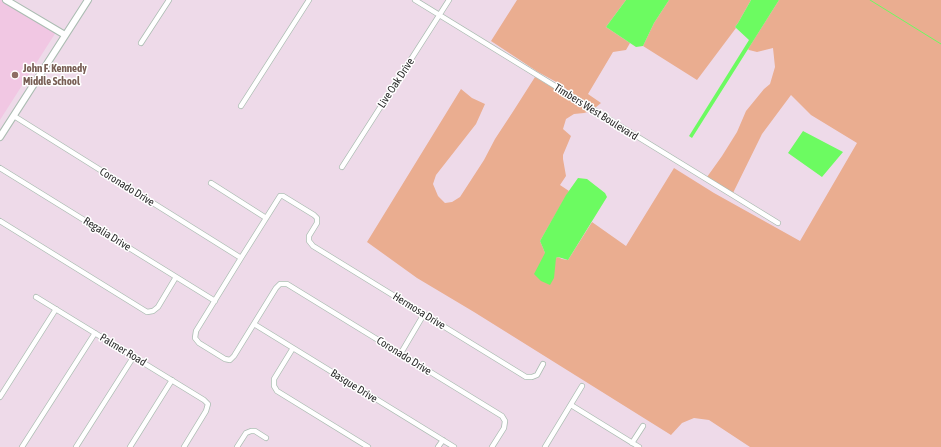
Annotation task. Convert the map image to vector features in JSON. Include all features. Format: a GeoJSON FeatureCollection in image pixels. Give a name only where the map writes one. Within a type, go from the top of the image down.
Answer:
{"type":"FeatureCollection","features":[{"type":"Feature","properties":{"kind":"main road"},"geometry":{"type":"LineString","coordinates":[[6,0],[65,35]]}},
{"type":"Feature","properties":{"kind":"main road"},"geometry":{"type":"LineString","coordinates":[[0,137],[88,0]]}},
{"type":"Feature","properties":{"kind":"street"},"geometry":{"type":"LineString","coordinates":[[141,43],[169,0]]}},
{"type":"Feature","properties":{"kind":"street"},"geometry":{"type":"LineString","coordinates":[[241,106],[309,0]]}},
{"type":"Feature","properties":{"kind":"street","name":"Timbers West Boulevard"},"geometry":{"type":"LineString","coordinates":[[415,0],[778,223]]}},
{"type":"Feature","properties":{"kind":"street","name":"Live Oak Drive"},"geometry":{"type":"LineString","coordinates":[[342,167],[449,0]]}},
{"type":"Feature","properties":{"kind":"street","name":"Coronado Drive"},"geometry":{"type":"LineString","coordinates":[[14,116],[240,258]]}},
{"type":"Feature","properties":{"kind":"street","name":"Regalia Drive"},"geometry":{"type":"LineString","coordinates":[[0,168],[215,301]]}},
{"type":"Feature","properties":{"kind":"street"},"geometry":{"type":"LineString","coordinates":[[211,183],[266,218],[196,331],[195,338],[199,343],[225,359],[230,360],[254,324]]}},
{"type":"Feature","properties":{"kind":"street","name":"Hermosa Drive"},"geometry":{"type":"LineString","coordinates":[[266,218],[280,196],[284,196],[317,218],[317,223],[308,236],[309,241],[313,246],[526,377],[537,375],[543,364]]}},
{"type":"Feature","properties":{"kind":"street"},"geometry":{"type":"LineString","coordinates":[[0,221],[147,312],[158,308],[176,277]]}},
{"type":"Feature","properties":{"kind":"street","name":"Coronado Drive"},"geometry":{"type":"LineString","coordinates":[[254,324],[276,288],[280,284],[287,284],[502,416],[505,421],[504,428],[492,447]]}},
{"type":"Feature","properties":{"kind":"street","name":"Palmer Road"},"geometry":{"type":"LineString","coordinates":[[36,296],[134,356],[208,404],[206,412],[184,447]]}},
{"type":"Feature","properties":{"kind":"street"},"geometry":{"type":"LineString","coordinates":[[0,397],[56,309]]}},
{"type":"Feature","properties":{"kind":"street"},"geometry":{"type":"LineString","coordinates":[[401,353],[424,314]]}},
{"type":"Feature","properties":{"kind":"street","name":"Basque Drive"},"geometry":{"type":"LineString","coordinates":[[254,324],[454,447]]}},
{"type":"Feature","properties":{"kind":"street"},"geometry":{"type":"LineString","coordinates":[[22,447],[95,333]]}},
{"type":"Feature","properties":{"kind":"street"},"geometry":{"type":"LineString","coordinates":[[293,348],[274,379],[274,386],[277,391],[368,447]]}},
{"type":"Feature","properties":{"kind":"street"},"geometry":{"type":"LineString","coordinates":[[76,447],[134,356]]}},
{"type":"Feature","properties":{"kind":"street"},"geometry":{"type":"LineString","coordinates":[[130,447],[172,380]]}},
{"type":"Feature","properties":{"kind":"street"},"geometry":{"type":"LineString","coordinates":[[548,446],[582,386]]}},
{"type":"Feature","properties":{"kind":"street"},"geometry":{"type":"LineString","coordinates":[[571,405],[639,447]]}},
{"type":"Feature","properties":{"kind":"street"},"geometry":{"type":"LineString","coordinates":[[632,443],[643,426]]}},
{"type":"Feature","properties":{"kind":"street"},"geometry":{"type":"LineString","coordinates":[[238,447],[246,433],[251,431],[255,431],[266,438]]}},
{"type":"Feature","properties":{"kind":"street"},"geometry":{"type":"LineString","coordinates":[[438,447],[443,440]]}},
{"type":"Feature","properties":{"kind":"shaded area","name":"John F. Kennedy Middle School"},"geometry":{"type":"Polygon","coordinates":[[[0,0],[10,0],[58,29],[0,120],[0,0]]]}},
{"type":"Feature","properties":{"kind":"shaded area"},"geometry":{"type":"Polygon","coordinates":[[[517,0],[626,0],[606,27],[630,43],[626,50],[613,52],[588,94],[601,103],[595,108],[575,96],[560,84],[538,72],[491,41],[517,0]]]}},
{"type":"Feature","properties":{"kind":"shaded area"},"geometry":{"type":"Polygon","coordinates":[[[626,0],[669,0],[654,23],[643,46],[636,47],[606,27],[626,0]]]}},
{"type":"Feature","properties":{"kind":"shaded area"},"geometry":{"type":"Polygon","coordinates":[[[669,0],[751,0],[735,27],[736,28],[697,80],[643,46],[654,23],[669,0]]]}},
{"type":"Feature","properties":{"kind":"shaded area"},"geometry":{"type":"Polygon","coordinates":[[[751,0],[779,0],[692,138],[689,136],[749,40],[735,27],[751,0]]]}},
{"type":"Feature","properties":{"kind":"shaded area"},"geometry":{"type":"Polygon","coordinates":[[[779,0],[941,0],[941,447],[750,447],[709,420],[694,418],[682,423],[671,435],[417,278],[367,242],[461,89],[472,98],[485,104],[476,124],[436,175],[433,184],[438,196],[445,203],[452,202],[460,197],[535,77],[591,111],[574,114],[566,119],[563,129],[571,136],[563,155],[566,176],[560,185],[569,191],[540,241],[545,253],[556,258],[558,257],[568,260],[592,222],[626,246],[674,168],[714,193],[800,241],[857,143],[811,115],[791,95],[762,134],[733,193],[707,177],[737,132],[746,111],[770,84],[775,67],[773,48],[757,52],[748,49],[779,0]]]}},
{"type":"Feature","properties":{"kind":"shaded area"},"geometry":{"type":"Polygon","coordinates":[[[803,131],[843,152],[822,177],[788,153],[803,131]]]}},
{"type":"Feature","properties":{"kind":"shaded area"},"geometry":{"type":"Polygon","coordinates":[[[578,178],[587,179],[605,193],[607,197],[568,260],[558,257],[556,258],[554,278],[550,285],[541,281],[534,274],[545,253],[540,241],[566,195],[578,178]]]}},
{"type":"Feature","properties":{"kind":"waterway"},"geometry":{"type":"LineString","coordinates":[[870,0],[941,44]]}},
{"type":"Feature","properties":{"kind":"place","name":"John F. Kennedy Middle School"},"geometry":{"type":"Point","coordinates":[15,75]}}]}
